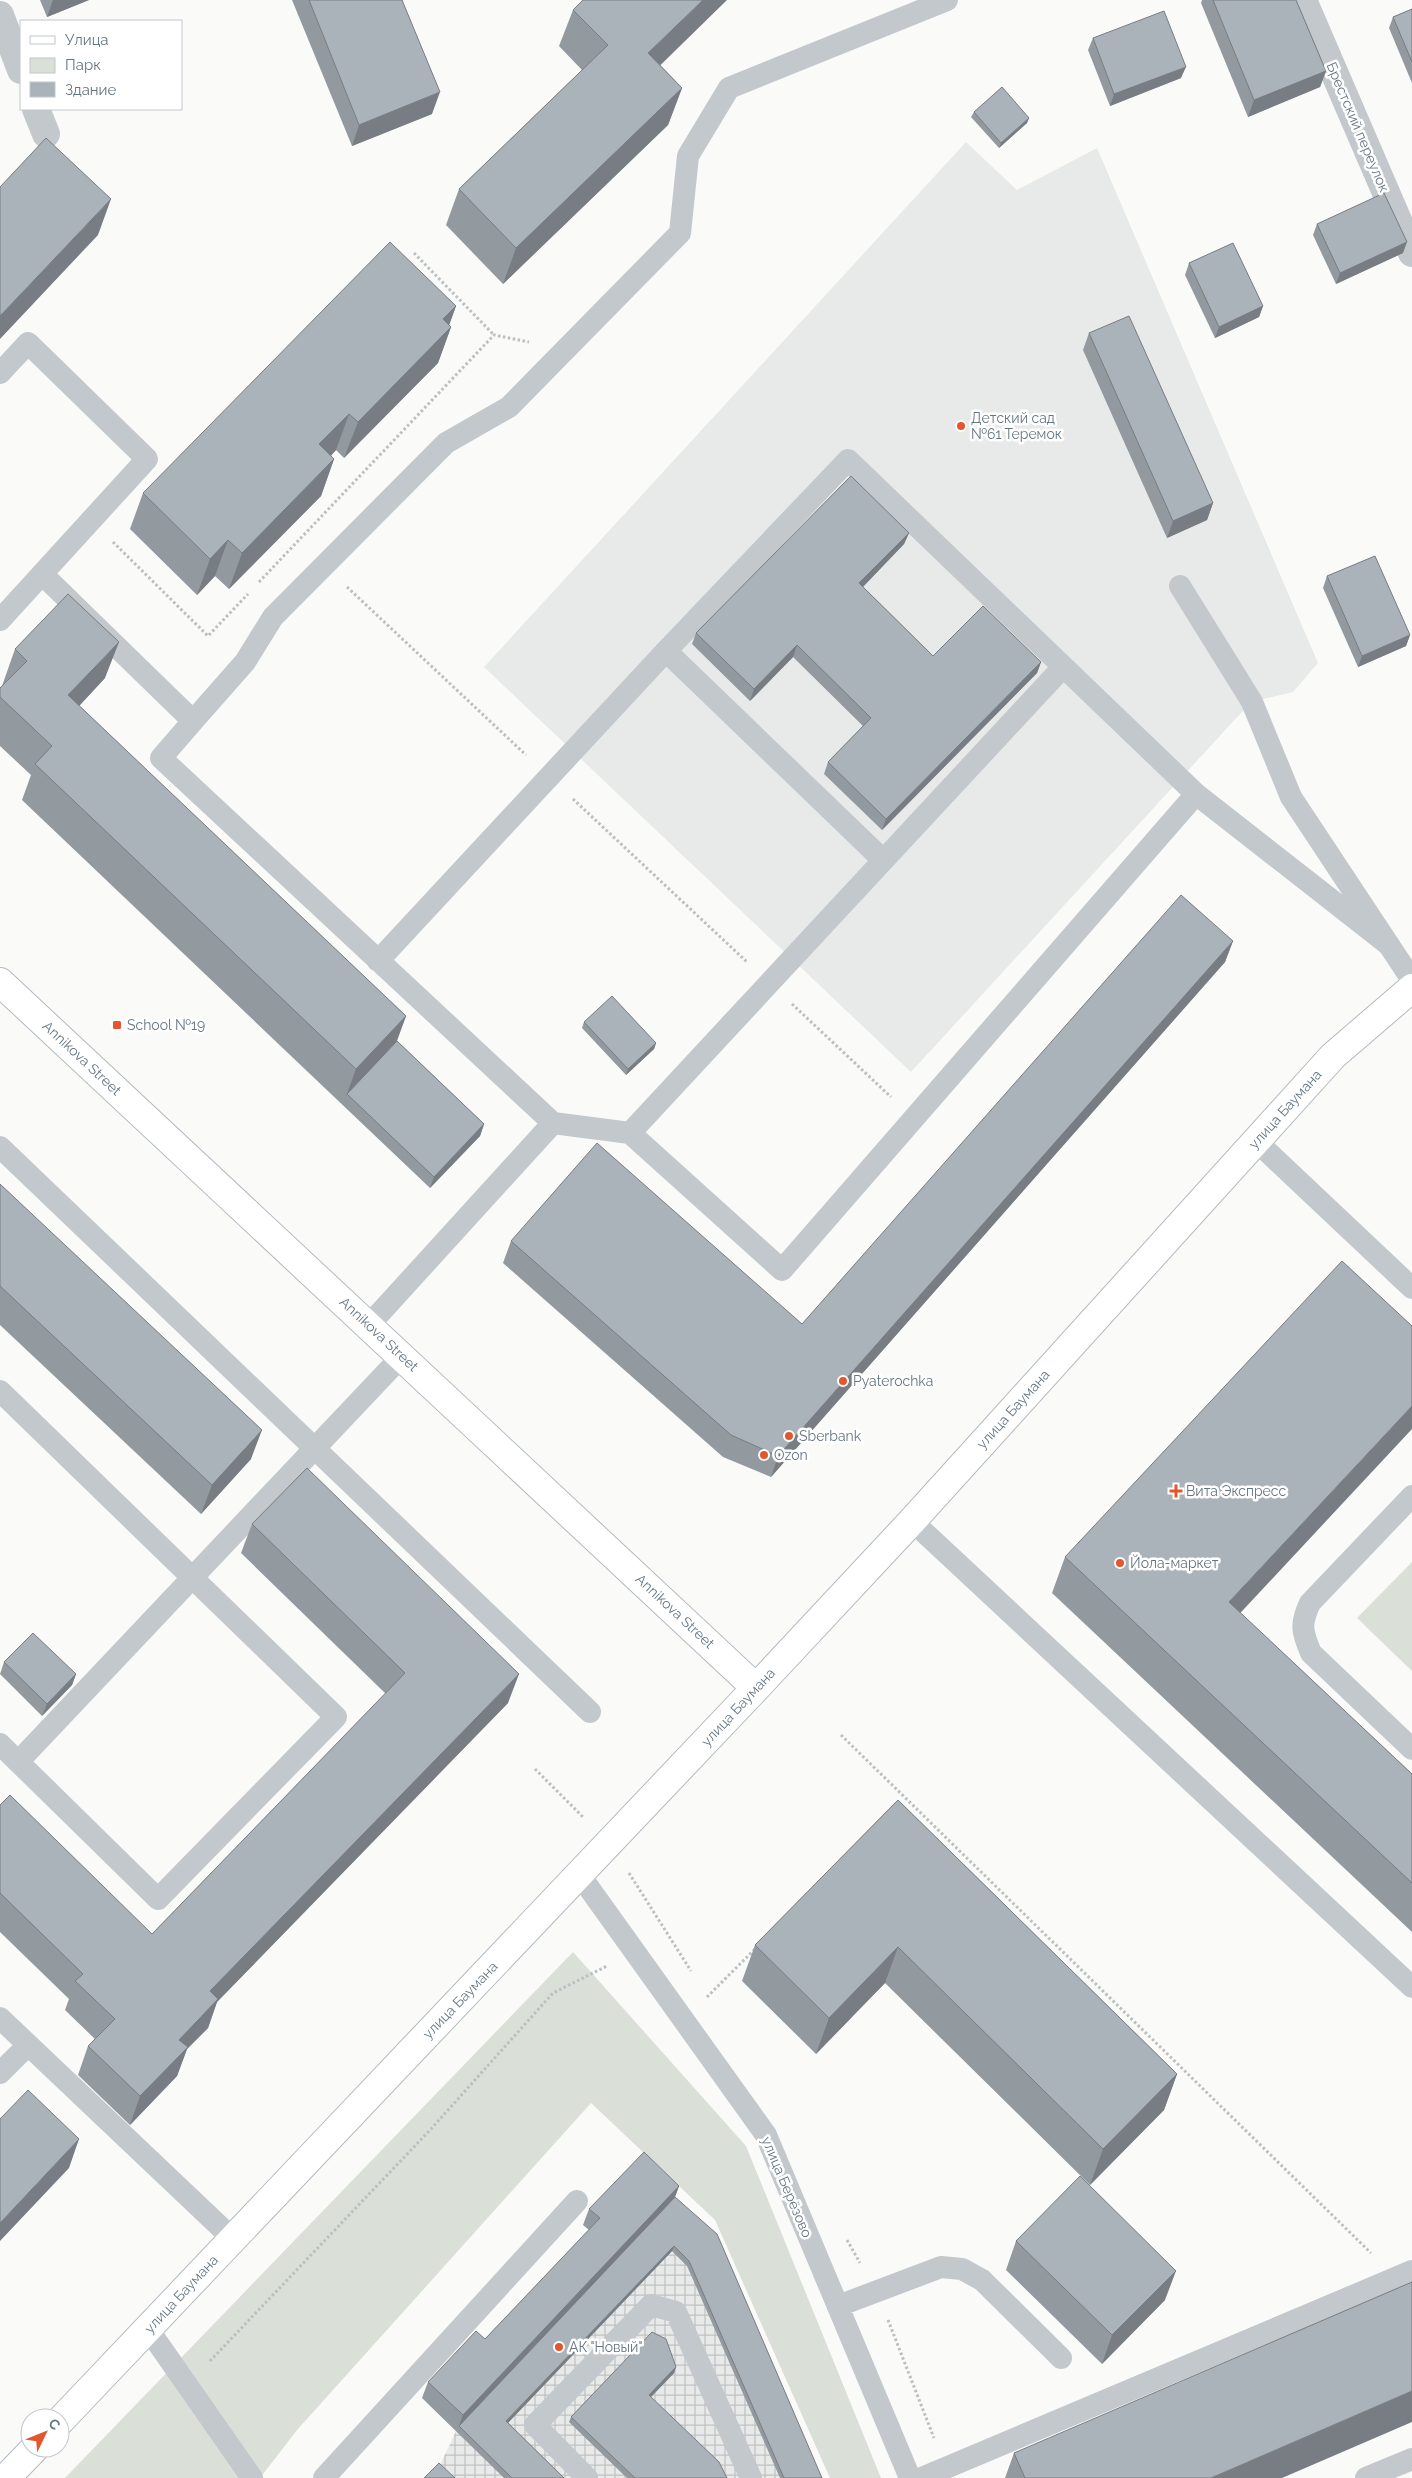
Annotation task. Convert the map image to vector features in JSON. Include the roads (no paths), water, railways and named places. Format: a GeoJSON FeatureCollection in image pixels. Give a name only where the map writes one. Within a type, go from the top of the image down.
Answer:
{"type":"FeatureCollection","features":[{"type":"Feature","properties":{"kind":"street","name":"Брестский переулок"},"geometry":{"type":"LineString","coordinates":[[1303,0],[1412,253]]}},
{"type":"Feature","properties":{"kind":"street"},"geometry":{"type":"LineString","coordinates":[[0,15],[20,67]]}},
{"type":"Feature","properties":{"kind":"street"},"geometry":{"type":"LineString","coordinates":[[36,110],[46,134]]}},
{"type":"Feature","properties":{"kind":"street","name":"Annikova Street"},"geometry":{"type":"LineString","coordinates":[[0,982],[756,1688]]}},
{"type":"Feature","properties":{"kind":"street","name":"улица Баумана"},"geometry":{"type":"LineString","coordinates":[[70,2411],[756,1688],[912,1521],[1334,1056],[1412,988]]}},
{"type":"Feature","properties":{"kind":"street"},"geometry":{"type":"LineString","coordinates":[[6,2478],[25,2458]]}},
{"type":"Feature","properties":{"kind":"lane"},"geometry":{"type":"LineString","coordinates":[[947,0],[730,88],[688,156],[680,233],[509,407],[446,443],[324,566],[273,618],[244,662],[161,758],[553,1123],[630,1133],[782,1270],[1196,794]]}},
{"type":"Feature","properties":{"kind":"lane"},"geometry":{"type":"LineString","coordinates":[[0,373],[28,343],[147,459],[0,620]]}},
{"type":"Feature","properties":{"kind":"lane"},"geometry":{"type":"LineString","coordinates":[[378,961],[666,651],[848,460],[1196,794],[1389,945]]}},
{"type":"Feature","properties":{"kind":"lane"},"geometry":{"type":"LineString","coordinates":[[42,574],[193,721]]}},
{"type":"Feature","properties":{"kind":"lane"},"geometry":{"type":"LineString","coordinates":[[1180,586],[1252,702],[1291,797],[1412,980]]}},
{"type":"Feature","properties":{"kind":"lane"},"geometry":{"type":"LineString","coordinates":[[666,651],[883,860]]}},
{"type":"Feature","properties":{"kind":"lane"},"geometry":{"type":"LineString","coordinates":[[630,1133],[1063,667]]}},
{"type":"Feature","properties":{"kind":"lane"},"geometry":{"type":"LineString","coordinates":[[369,1325],[553,1123]]}},
{"type":"Feature","properties":{"kind":"lane"},"geometry":{"type":"LineString","coordinates":[[1256,1141],[1412,1288]]}},
{"type":"Feature","properties":{"kind":"lane"},"geometry":{"type":"LineString","coordinates":[[0,1147],[590,1712]]}},
{"type":"Feature","properties":{"kind":"lane"},"geometry":{"type":"LineString","coordinates":[[0,1391],[192,1578],[336,1717],[158,1899],[7,1756],[192,1578],[402,1356]]}},
{"type":"Feature","properties":{"kind":"lane"},"geometry":{"type":"LineString","coordinates":[[1412,1496],[1310,1603],[1302,1619],[1304,1636],[1311,1653],[1412,1749]]}},
{"type":"Feature","properties":{"kind":"lane"},"geometry":{"type":"LineString","coordinates":[[912,1521],[1412,1987]]}},
{"type":"Feature","properties":{"kind":"lane","name":"улица Берёзово"},"geometry":{"type":"LineString","coordinates":[[579,1874],[766,2135],[910,2478]]}},
{"type":"Feature","properties":{"kind":"lane"},"geometry":{"type":"LineString","coordinates":[[0,2018],[233,2240]]}},
{"type":"Feature","properties":{"kind":"lane"},"geometry":{"type":"LineString","coordinates":[[0,2073],[28,2045]]}},
{"type":"Feature","properties":{"kind":"lane"},"geometry":{"type":"LineString","coordinates":[[324,2478],[577,2201]]}},
{"type":"Feature","properties":{"kind":"lane"},"geometry":{"type":"LineString","coordinates":[[838,2306],[941,2267],[962,2270],[982,2280],[1061,2358]]}},
{"type":"Feature","properties":{"kind":"lane"},"geometry":{"type":"LineString","coordinates":[[922,2478],[1404,2275]]}},
{"type":"Feature","properties":{"kind":"lane"},"geometry":{"type":"LineString","coordinates":[[587,2478],[535,2425],[652,2305],[676,2312],[751,2478]]}},
{"type":"Feature","properties":{"kind":"lane"},"geometry":{"type":"LineString","coordinates":[[148,2329],[252,2478]]}},
{"type":"Feature","properties":{"kind":"lane"},"geometry":{"type":"LineString","coordinates":[[1366,2478],[1412,2459]]}},
{"type":"Feature","properties":{"kind":"place","name":"Детский сад №61 Теремок"},"geometry":{"type":"Point","coordinates":[961,426]}},
{"type":"Feature","properties":{"kind":"place","name":"School №19"},"geometry":{"type":"Point","coordinates":[117,1025]}},
{"type":"Feature","properties":{"kind":"place","name":"Pyaterochka"},"geometry":{"type":"Point","coordinates":[843,1381]}},
{"type":"Feature","properties":{"kind":"place","name":"Sberbank"},"geometry":{"type":"Point","coordinates":[789,1436]}},
{"type":"Feature","properties":{"kind":"place","name":"Ozon"},"geometry":{"type":"Point","coordinates":[764,1455]}},
{"type":"Feature","properties":{"kind":"place","name":"Вита Экспресс"},"geometry":{"type":"Point","coordinates":[1176,1491]}},
{"type":"Feature","properties":{"kind":"place","name":"Йола-маркет"},"geometry":{"type":"Point","coordinates":[1120,1563]}},
{"type":"Feature","properties":{"kind":"place","name":"АК \"Новый\""},"geometry":{"type":"Point","coordinates":[559,2347]}}]}
